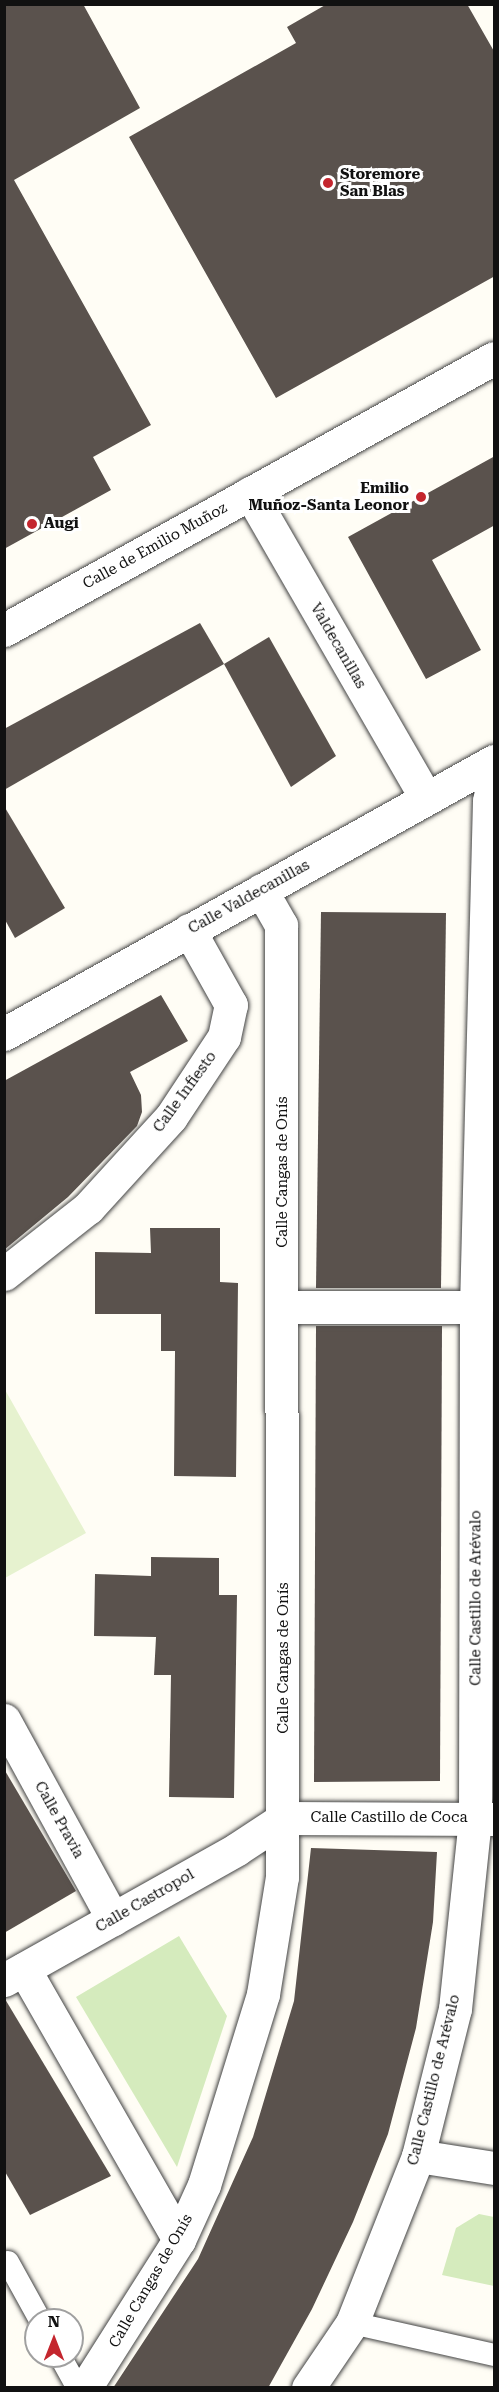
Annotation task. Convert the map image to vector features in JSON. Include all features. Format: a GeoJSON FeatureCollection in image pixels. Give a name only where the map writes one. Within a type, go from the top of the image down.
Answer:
{"type":"FeatureCollection","features":[{"type":"Feature","properties":{"kind":"street","name":"Calle de Emilio Muñoz"},"geometry":{"type":"LineString","coordinates":[[4,630],[495,358]]}},
{"type":"Feature","properties":{"kind":"street","name":"Valdecanillas"},"geometry":{"type":"LineString","coordinates":[[250,493],[426,798]]}},
{"type":"Feature","properties":{"kind":"street","name":"Calle Valdecanillas"},"geometry":{"type":"LineString","coordinates":[[7,1028],[495,761]]}},
{"type":"Feature","properties":{"kind":"street","name":"Calle Castillo de Arévalo"},"geometry":{"type":"LineString","coordinates":[[308,2388],[352,2323],[418,2156],[455,2009],[485,1819],[476,1308],[489,801],[495,778]]}},
{"type":"Feature","properties":{"kind":"street","name":"Calle Cangas de Onís"},"geometry":{"type":"LineString","coordinates":[[85,2388],[178,2240],[204,2186],[263,1994],[282,1877],[284,1307],[281,925],[261,890]]}},
{"type":"Feature","properties":{"kind":"street","name":"Calle Infiesto"},"geometry":{"type":"LineString","coordinates":[[4,1274],[88,1208],[171,1117],[224,1037],[231,1005],[189,930]]}},
{"type":"Feature","properties":{"kind":"street"},"geometry":{"type":"LineString","coordinates":[[284,1307],[476,1308]]}},
{"type":"Feature","properties":{"kind":"street","name":"Calle Pravia"},"geometry":{"type":"LineString","coordinates":[[5,1723],[113,1919]]}},
{"type":"Feature","properties":{"kind":"street","name":"Calle Castillo de Coca"},"geometry":{"type":"LineString","coordinates":[[284,1818],[485,1819]]}},
{"type":"Feature","properties":{"kind":"street","name":"Calle Castropol"},"geometry":{"type":"LineString","coordinates":[[14,1974],[113,1919],[284,1818]]}},
{"type":"Feature","properties":{"kind":"street"},"geometry":{"type":"LineString","coordinates":[[14,1974],[178,2240]]}},
{"type":"Feature","properties":{"kind":"street"},"geometry":{"type":"LineString","coordinates":[[418,2156],[495,2168]]}},
{"type":"Feature","properties":{"kind":"lane"},"geometry":{"type":"LineString","coordinates":[[8,2262],[33,2308]]}},
{"type":"Feature","properties":{"kind":"lane"},"geometry":{"type":"LineString","coordinates":[[352,2323],[495,2355]]}},
{"type":"Feature","properties":{"kind":"lane"},"geometry":{"type":"LineString","coordinates":[[67,2368],[78,2388]]}},
{"type":"Feature","properties":{"kind":"green space"},"geometry":{"type":"Polygon","coordinates":[[[4,1388],[86,1533],[5,1578],[4,1578],[4,1388]]]}},
{"type":"Feature","properties":{"kind":"green space"},"geometry":{"type":"Polygon","coordinates":[[[179,1936],[227,2016],[177,2167],[76,1997],[179,1936]]]}},
{"type":"Feature","properties":{"kind":"green space"},"geometry":{"type":"Polygon","coordinates":[[[479,2214],[494,2217],[494,2286],[442,2275],[456,2228],[479,2214]]]}},
{"type":"Feature","properties":{"kind":"building"},"geometry":{"type":"Polygon","coordinates":[[[4,4],[83,4],[140,108],[14,180],[151,425],[93,457],[111,490],[4,549],[4,4]]]}},
{"type":"Feature","properties":{"kind":"building"},"geometry":{"type":"Polygon","coordinates":[[[327,4],[467,4],[495,53],[495,276],[276,398],[129,137],[296,43],[287,27],[327,4]]]}},
{"type":"Feature","properties":{"kind":"building"},"geometry":{"type":"Polygon","coordinates":[[[495,456],[495,525],[432,560],[481,650],[426,679],[348,537],[495,456]]]}},
{"type":"Feature","properties":{"kind":"building"},"geometry":{"type":"Polygon","coordinates":[[[200,623],[224,664],[4,790],[4,729],[200,623]]]}},
{"type":"Feature","properties":{"kind":"building"},"geometry":{"type":"Polygon","coordinates":[[[269,637],[336,756],[291,787],[224,664],[269,637]]]}},
{"type":"Feature","properties":{"kind":"building"},"geometry":{"type":"Polygon","coordinates":[[[4,806],[65,908],[15,938],[4,918],[4,806]]]}},
{"type":"Feature","properties":{"kind":"building"},"geometry":{"type":"Polygon","coordinates":[[[321,912],[446,913],[441,1288],[316,1288],[321,912]]]}},
{"type":"Feature","properties":{"kind":"building"},"geometry":{"type":"Polygon","coordinates":[[[161,995],[188,1041],[130,1072],[141,1095],[142,1112],[137,1126],[68,1197],[4,1250],[4,1081],[161,995]]]}},
{"type":"Feature","properties":{"kind":"building"},"geometry":{"type":"Polygon","coordinates":[[[150,1228],[220,1228],[220,1282],[238,1283],[236,1477],[174,1476],[175,1351],[161,1351],[161,1314],[95,1314],[95,1252],[151,1253],[150,1228]]]}},
{"type":"Feature","properties":{"kind":"building"},"geometry":{"type":"Polygon","coordinates":[[[316,1326],[442,1326],[440,1781],[314,1782],[316,1326]]]}},
{"type":"Feature","properties":{"kind":"building"},"geometry":{"type":"Polygon","coordinates":[[[151,1557],[219,1558],[219,1595],[237,1595],[234,1798],[169,1797],[171,1675],[154,1675],[156,1637],[94,1636],[95,1574],[151,1576],[151,1557]]]}},
{"type":"Feature","properties":{"kind":"building"},"geometry":{"type":"Polygon","coordinates":[[[4,1769],[76,1891],[4,1933],[4,1769]]]}},
{"type":"Feature","properties":{"kind":"building"},"geometry":{"type":"Polygon","coordinates":[[[311,1848],[437,1852],[433,1922],[416,2028],[388,2134],[353,2222],[312,2309],[268,2388],[113,2388],[198,2259],[253,2137],[294,2001],[311,1848]]]}},
{"type":"Feature","properties":{"kind":"building"},"geometry":{"type":"Polygon","coordinates":[[[5,1999],[111,2176],[30,2215],[4,2170],[5,1999]]]}},
{"type":"Feature","properties":{"kind":"place","name":"Storemore San Blas"},"geometry":{"type":"Point","coordinates":[328,183]}},
{"type":"Feature","properties":{"kind":"place","name":"Emilio Muñoz-Santa Leonor"},"geometry":{"type":"Point","coordinates":[421,497]}},
{"type":"Feature","properties":{"kind":"place","name":"Augi"},"geometry":{"type":"Point","coordinates":[32,524]}}]}
